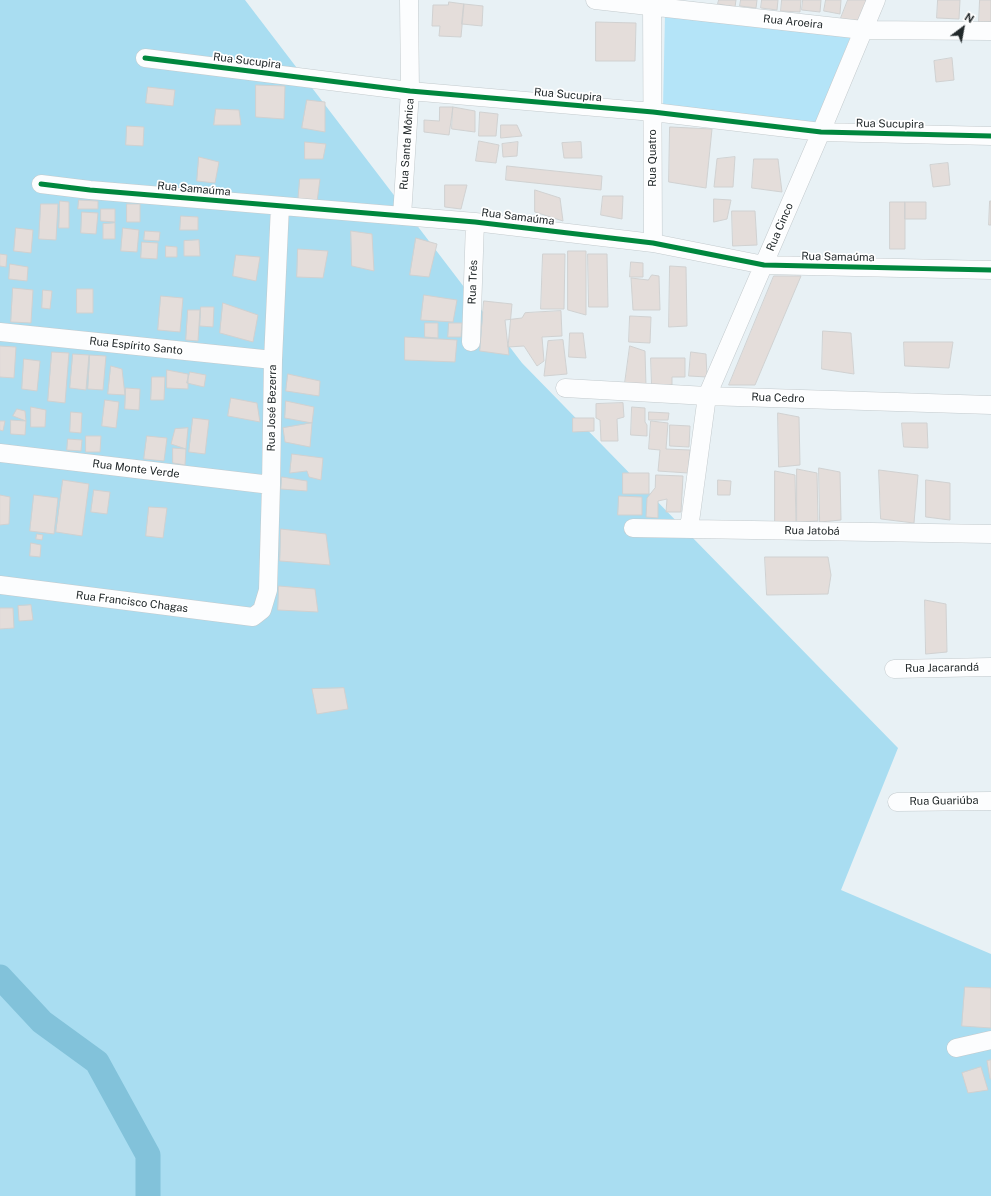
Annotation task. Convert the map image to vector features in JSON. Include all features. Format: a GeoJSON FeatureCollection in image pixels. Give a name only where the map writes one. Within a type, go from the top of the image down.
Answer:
{"type":"FeatureCollection","features":[{"type":"Feature","properties":{"kind":"street","name":"Rua Santa Mônica"},"geometry":{"type":"LineString","coordinates":[[402,216],[410,91],[409,0]]}},
{"type":"Feature","properties":{"kind":"street","name":"Rua Aroeira"},"geometry":{"type":"LineString","coordinates":[[595,0],[652,3],[863,30],[991,31]]}},
{"type":"Feature","properties":{"kind":"street","name":"Rua Cinco"},"geometry":{"type":"LineString","coordinates":[[689,529],[707,396],[821,132],[876,0]]}},
{"type":"Feature","properties":{"kind":"street","name":"Rua Quatro"},"geometry":{"type":"LineString","coordinates":[[652,3],[653,243]]}},
{"type":"Feature","properties":{"kind":"street","name":"Rua Sucupira"},"geometry":{"type":"LineString","coordinates":[[145,58],[410,91],[653,112],[821,132],[991,136]]}},
{"type":"Feature","properties":{"kind":"street","name":"Rua Samaúma"},"geometry":{"type":"LineString","coordinates":[[41,184],[90,190],[475,222],[653,243],[764,265],[991,270]]}},
{"type":"Feature","properties":{"kind":"street","name":"Rua José Bezerra"},"geometry":{"type":"LineString","coordinates":[[262,610],[268,590],[273,360],[280,206]]}},
{"type":"Feature","properties":{"kind":"street","name":"Rua Três"},"geometry":{"type":"LineString","coordinates":[[471,342],[475,222]]}},
{"type":"Feature","properties":{"kind":"street","name":"Rua Espírito Santo"},"geometry":{"type":"LineString","coordinates":[[0,332],[273,360]]}},
{"type":"Feature","properties":{"kind":"street","name":"Rua Cedro"},"geometry":{"type":"LineString","coordinates":[[565,388],[707,396],[991,405]]}},
{"type":"Feature","properties":{"kind":"street","name":"Rua Monte Verde"},"geometry":{"type":"LineString","coordinates":[[0,453],[271,485]]}},
{"type":"Feature","properties":{"kind":"street","name":"Rua Jatobá"},"geometry":{"type":"LineString","coordinates":[[633,528],[991,534]]}},
{"type":"Feature","properties":{"kind":"street","name":"Rua Francisco Chagas"},"geometry":{"type":"LineString","coordinates":[[0,586],[253,617],[262,610]]}},
{"type":"Feature","properties":{"kind":"street","name":"Rua Jacarandá"},"geometry":{"type":"LineString","coordinates":[[894,669],[991,667]]}},
{"type":"Feature","properties":{"kind":"street","name":"Rua Guariúba"},"geometry":{"type":"LineString","coordinates":[[897,802],[991,801]]}},
{"type":"Feature","properties":{"kind":"street"},"geometry":{"type":"LineString","coordinates":[[956,1048],[991,1040]]}},
{"type":"Feature","properties":{"kind":"shaded area"},"geometry":{"type":"Polygon","coordinates":[[[0,0],[245,0],[522,363],[898,748],[841,890],[991,954],[991,1196],[0,1196],[0,0]]]}},
{"type":"Feature","properties":{"kind":"shaded area"},"geometry":{"type":"Polygon","coordinates":[[[665,14],[851,36],[815,125],[663,108],[665,14]]]}},
{"type":"Feature","properties":{"kind":"building"},"geometry":{"type":"Polygon","coordinates":[[[719,0],[736,0],[735,7],[718,4],[719,0]]]}},
{"type":"Feature","properties":{"kind":"building"},"geometry":{"type":"Polygon","coordinates":[[[741,0],[757,0],[756,8],[740,6],[741,0]]]}},
{"type":"Feature","properties":{"kind":"building"},"geometry":{"type":"Polygon","coordinates":[[[762,0],[778,0],[777,10],[761,8],[762,0]]]}},
{"type":"Feature","properties":{"kind":"building"},"geometry":{"type":"Polygon","coordinates":[[[782,0],[801,0],[800,12],[781,11],[782,0]]]}},
{"type":"Feature","properties":{"kind":"building"},"geometry":{"type":"Polygon","coordinates":[[[803,0],[821,0],[820,12],[802,10],[803,0]]]}},
{"type":"Feature","properties":{"kind":"building"},"geometry":{"type":"Polygon","coordinates":[[[826,0],[841,0],[840,14],[824,11],[826,0]]]}},
{"type":"Feature","properties":{"kind":"building"},"geometry":{"type":"Polygon","coordinates":[[[848,0],[865,0],[870,2],[862,25],[841,18],[848,0]]]}},
{"type":"Feature","properties":{"kind":"building"},"geometry":{"type":"Polygon","coordinates":[[[938,0],[960,0],[959,19],[937,18],[938,0]]]}},
{"type":"Feature","properties":{"kind":"building"},"geometry":{"type":"Polygon","coordinates":[[[980,0],[991,0],[991,22],[979,22],[980,0]]]}},
{"type":"Feature","properties":{"kind":"building"},"geometry":{"type":"Polygon","coordinates":[[[449,2],[464,4],[461,37],[439,36],[440,26],[432,26],[433,5],[448,5],[449,2]]]}},
{"type":"Feature","properties":{"kind":"building"},"geometry":{"type":"Polygon","coordinates":[[[464,4],[483,6],[482,26],[462,24],[464,4]]]}},
{"type":"Feature","properties":{"kind":"building"},"geometry":{"type":"Polygon","coordinates":[[[596,22],[636,23],[635,61],[596,61],[596,22]]]}},
{"type":"Feature","properties":{"kind":"building"},"geometry":{"type":"Polygon","coordinates":[[[952,58],[954,80],[936,82],[934,61],[952,58]]]}},
{"type":"Feature","properties":{"kind":"building"},"geometry":{"type":"Polygon","coordinates":[[[256,85],[285,86],[284,119],[256,117],[256,85]]]}},
{"type":"Feature","properties":{"kind":"building"},"geometry":{"type":"Polygon","coordinates":[[[148,87],[175,90],[173,106],[146,103],[148,87]]]}},
{"type":"Feature","properties":{"kind":"building"},"geometry":{"type":"Polygon","coordinates":[[[307,100],[325,102],[325,132],[302,128],[307,100]]]}},
{"type":"Feature","properties":{"kind":"building"},"geometry":{"type":"Polygon","coordinates":[[[440,107],[453,107],[449,135],[424,132],[424,120],[439,121],[440,107]]]}},
{"type":"Feature","properties":{"kind":"building"},"geometry":{"type":"Polygon","coordinates":[[[453,107],[475,111],[475,132],[452,129],[453,107]]]}},
{"type":"Feature","properties":{"kind":"building"},"geometry":{"type":"Polygon","coordinates":[[[216,109],[239,110],[241,125],[214,125],[216,109]]]}},
{"type":"Feature","properties":{"kind":"building"},"geometry":{"type":"Polygon","coordinates":[[[480,112],[498,114],[496,136],[479,136],[480,112]]]}},
{"type":"Feature","properties":{"kind":"building"},"geometry":{"type":"Polygon","coordinates":[[[501,125],[517,125],[522,136],[501,138],[501,125]]]}},
{"type":"Feature","properties":{"kind":"building"},"geometry":{"type":"Polygon","coordinates":[[[127,126],[144,127],[143,146],[126,145],[127,126]]]}},
{"type":"Feature","properties":{"kind":"building"},"geometry":{"type":"Polygon","coordinates":[[[670,127],[712,129],[706,188],[669,182],[670,127]]]}},
{"type":"Feature","properties":{"kind":"building"},"geometry":{"type":"Polygon","coordinates":[[[479,141],[499,145],[496,163],[476,161],[479,141]]]}},
{"type":"Feature","properties":{"kind":"building"},"geometry":{"type":"Polygon","coordinates":[[[305,142],[326,144],[323,159],[305,159],[305,142]]]}},
{"type":"Feature","properties":{"kind":"building"},"geometry":{"type":"Polygon","coordinates":[[[518,142],[517,156],[503,157],[502,144],[518,142]]]}},
{"type":"Feature","properties":{"kind":"building"},"geometry":{"type":"Polygon","coordinates":[[[581,142],[582,158],[564,158],[562,143],[581,142]]]}},
{"type":"Feature","properties":{"kind":"building"},"geometry":{"type":"Polygon","coordinates":[[[199,157],[219,162],[215,183],[197,181],[199,157]]]}},
{"type":"Feature","properties":{"kind":"building"},"geometry":{"type":"Polygon","coordinates":[[[735,157],[733,187],[714,187],[717,159],[735,157]]]}},
{"type":"Feature","properties":{"kind":"building"},"geometry":{"type":"Polygon","coordinates":[[[754,159],[778,159],[782,192],[752,188],[754,159]]]}},
{"type":"Feature","properties":{"kind":"building"},"geometry":{"type":"Polygon","coordinates":[[[948,163],[950,185],[933,187],[930,165],[948,163]]]}},
{"type":"Feature","properties":{"kind":"building"},"geometry":{"type":"Polygon","coordinates":[[[507,166],[602,176],[601,190],[506,180],[507,166]]]}},
{"type":"Feature","properties":{"kind":"building"},"geometry":{"type":"Polygon","coordinates":[[[300,179],[320,179],[317,202],[298,202],[300,179]]]}},
{"type":"Feature","properties":{"kind":"building"},"geometry":{"type":"Polygon","coordinates":[[[445,185],[467,185],[461,209],[445,207],[445,185]]]}},
{"type":"Feature","properties":{"kind":"building"},"geometry":{"type":"Polygon","coordinates":[[[535,190],[560,198],[563,221],[535,212],[535,190]]]}},
{"type":"Feature","properties":{"kind":"building"},"geometry":{"type":"Polygon","coordinates":[[[603,196],[623,196],[622,219],[601,215],[603,196]]]}},
{"type":"Feature","properties":{"kind":"building"},"geometry":{"type":"Polygon","coordinates":[[[714,199],[731,200],[727,219],[714,222],[714,199]]]}},
{"type":"Feature","properties":{"kind":"building"},"geometry":{"type":"Polygon","coordinates":[[[79,200],[98,201],[98,209],[78,209],[79,200]]]}},
{"type":"Feature","properties":{"kind":"building"},"geometry":{"type":"Polygon","coordinates":[[[60,201],[69,202],[69,228],[59,228],[60,201]]]}},
{"type":"Feature","properties":{"kind":"building"},"geometry":{"type":"Polygon","coordinates":[[[990,201],[991,225],[989,225],[990,201]]]}},
{"type":"Feature","properties":{"kind":"building"},"geometry":{"type":"Polygon","coordinates":[[[890,202],[905,202],[905,249],[890,249],[890,202]]]}},
{"type":"Feature","properties":{"kind":"building"},"geometry":{"type":"Polygon","coordinates":[[[905,202],[926,202],[926,219],[905,219],[905,202]]]}},
{"type":"Feature","properties":{"kind":"building"},"geometry":{"type":"Polygon","coordinates":[[[41,204],[58,204],[56,240],[39,239],[41,204]]]}},
{"type":"Feature","properties":{"kind":"building"},"geometry":{"type":"Polygon","coordinates":[[[127,204],[140,204],[140,222],[127,222],[127,204]]]}},
{"type":"Feature","properties":{"kind":"building"},"geometry":{"type":"Polygon","coordinates":[[[101,209],[115,209],[115,222],[101,221],[101,209]]]}},
{"type":"Feature","properties":{"kind":"building"},"geometry":{"type":"Polygon","coordinates":[[[732,211],[755,211],[757,245],[733,246],[732,211]]]}},
{"type":"Feature","properties":{"kind":"building"},"geometry":{"type":"Polygon","coordinates":[[[82,212],[98,213],[96,234],[81,233],[82,212]]]}},
{"type":"Feature","properties":{"kind":"building"},"geometry":{"type":"Polygon","coordinates":[[[181,216],[198,217],[198,230],[180,230],[181,216]]]}},
{"type":"Feature","properties":{"kind":"building"},"geometry":{"type":"Polygon","coordinates":[[[115,223],[115,239],[103,239],[103,224],[115,223]]]}},
{"type":"Feature","properties":{"kind":"building"},"geometry":{"type":"Polygon","coordinates":[[[16,228],[33,230],[31,253],[14,251],[16,228]]]}},
{"type":"Feature","properties":{"kind":"building"},"geometry":{"type":"Polygon","coordinates":[[[123,228],[139,230],[137,252],[121,251],[123,228]]]}},
{"type":"Feature","properties":{"kind":"building"},"geometry":{"type":"Polygon","coordinates":[[[145,231],[160,232],[159,241],[144,240],[145,231]]]}},
{"type":"Feature","properties":{"kind":"building"},"geometry":{"type":"Polygon","coordinates":[[[351,231],[372,234],[374,271],[352,266],[351,231]]]}},
{"type":"Feature","properties":{"kind":"building"},"geometry":{"type":"Polygon","coordinates":[[[416,238],[437,244],[429,277],[410,275],[416,238]]]}},
{"type":"Feature","properties":{"kind":"building"},"geometry":{"type":"Polygon","coordinates":[[[199,240],[200,256],[184,256],[184,241],[199,240]]]}},
{"type":"Feature","properties":{"kind":"building"},"geometry":{"type":"Polygon","coordinates":[[[142,242],[158,243],[157,259],[141,258],[142,242]]]}},
{"type":"Feature","properties":{"kind":"building"},"geometry":{"type":"Polygon","coordinates":[[[166,246],[177,247],[177,257],[166,257],[166,246]]]}},
{"type":"Feature","properties":{"kind":"building"},"geometry":{"type":"Polygon","coordinates":[[[298,249],[328,251],[323,278],[297,277],[298,249]]]}},
{"type":"Feature","properties":{"kind":"building"},"geometry":{"type":"Polygon","coordinates":[[[568,251],[586,251],[586,315],[568,310],[568,251]]]}},
{"type":"Feature","properties":{"kind":"building"},"geometry":{"type":"Polygon","coordinates":[[[0,254],[7,255],[6,267],[0,266],[0,254]]]}},
{"type":"Feature","properties":{"kind":"building"},"geometry":{"type":"Polygon","coordinates":[[[543,254],[565,254],[564,309],[541,309],[543,254]]]}},
{"type":"Feature","properties":{"kind":"building"},"geometry":{"type":"Polygon","coordinates":[[[588,254],[607,254],[608,307],[589,307],[588,254]]]}},
{"type":"Feature","properties":{"kind":"building"},"geometry":{"type":"Polygon","coordinates":[[[236,255],[260,257],[256,281],[233,276],[236,255]]]}},
{"type":"Feature","properties":{"kind":"building"},"geometry":{"type":"Polygon","coordinates":[[[631,262],[643,263],[643,277],[630,277],[631,262]]]}},
{"type":"Feature","properties":{"kind":"building"},"geometry":{"type":"Polygon","coordinates":[[[10,264],[28,267],[27,281],[9,279],[10,264]]]}},
{"type":"Feature","properties":{"kind":"building"},"geometry":{"type":"Polygon","coordinates":[[[670,266],[686,267],[687,326],[669,327],[670,266]]]}},
{"type":"Feature","properties":{"kind":"building"},"geometry":{"type":"Polygon","coordinates":[[[652,275],[659,276],[660,310],[633,310],[631,278],[648,280],[652,275]]]}},
{"type":"Feature","properties":{"kind":"building"},"geometry":{"type":"Polygon","coordinates":[[[774,276],[801,276],[755,385],[729,385],[774,276]]]}},
{"type":"Feature","properties":{"kind":"building"},"geometry":{"type":"Polygon","coordinates":[[[13,288],[33,290],[31,323],[11,322],[13,288]]]}},
{"type":"Feature","properties":{"kind":"building"},"geometry":{"type":"Polygon","coordinates":[[[77,289],[93,289],[93,313],[77,313],[77,289]]]}},
{"type":"Feature","properties":{"kind":"building"},"geometry":{"type":"Polygon","coordinates":[[[43,290],[52,291],[50,309],[42,308],[43,290]]]}},
{"type":"Feature","properties":{"kind":"building"},"geometry":{"type":"Polygon","coordinates":[[[424,295],[457,300],[453,322],[421,320],[424,295]]]}},
{"type":"Feature","properties":{"kind":"building"},"geometry":{"type":"Polygon","coordinates":[[[161,296],[183,298],[180,332],[158,330],[161,296]]]}},
{"type":"Feature","properties":{"kind":"building"},"geometry":{"type":"Polygon","coordinates":[[[484,301],[512,304],[508,347],[509,355],[480,351],[484,301]]]}},
{"type":"Feature","properties":{"kind":"building"},"geometry":{"type":"Polygon","coordinates":[[[223,303],[258,315],[253,342],[220,333],[223,303]]]}},
{"type":"Feature","properties":{"kind":"building"},"geometry":{"type":"Polygon","coordinates":[[[201,307],[214,307],[213,327],[200,326],[201,307]]]}},
{"type":"Feature","properties":{"kind":"building"},"geometry":{"type":"Polygon","coordinates":[[[188,310],[200,310],[198,341],[186,340],[188,310]]]}},
{"type":"Feature","properties":{"kind":"building"},"geometry":{"type":"Polygon","coordinates":[[[561,311],[562,336],[542,337],[544,361],[537,366],[524,346],[508,347],[505,320],[522,318],[525,313],[561,311]]]}},
{"type":"Feature","properties":{"kind":"building"},"geometry":{"type":"Polygon","coordinates":[[[630,316],[651,317],[650,343],[629,342],[630,316]]]}},
{"type":"Feature","properties":{"kind":"building"},"geometry":{"type":"Polygon","coordinates":[[[425,323],[438,323],[438,338],[425,337],[425,323]]]}},
{"type":"Feature","properties":{"kind":"building"},"geometry":{"type":"Polygon","coordinates":[[[449,323],[462,323],[461,337],[448,337],[449,323]]]}},
{"type":"Feature","properties":{"kind":"building"},"geometry":{"type":"Polygon","coordinates":[[[823,331],[851,333],[854,374],[822,369],[823,331]]]}},
{"type":"Feature","properties":{"kind":"building"},"geometry":{"type":"Polygon","coordinates":[[[570,333],[583,333],[586,358],[569,357],[570,333]]]}},
{"type":"Feature","properties":{"kind":"building"},"geometry":{"type":"Polygon","coordinates":[[[405,337],[457,340],[455,362],[405,360],[405,337]]]}},
{"type":"Feature","properties":{"kind":"building"},"geometry":{"type":"Polygon","coordinates":[[[563,340],[567,374],[544,376],[548,341],[563,340]]]}},
{"type":"Feature","properties":{"kind":"building"},"geometry":{"type":"Polygon","coordinates":[[[904,342],[953,342],[949,368],[905,366],[904,342]]]}},
{"type":"Feature","properties":{"kind":"building"},"geometry":{"type":"Polygon","coordinates":[[[0,346],[16,347],[14,378],[0,377],[0,346]]]}},
{"type":"Feature","properties":{"kind":"building"},"geometry":{"type":"Polygon","coordinates":[[[630,346],[645,351],[646,386],[625,383],[630,346]]]}},
{"type":"Feature","properties":{"kind":"building"},"geometry":{"type":"Polygon","coordinates":[[[52,352],[69,353],[65,403],[48,401],[52,352]]]}},
{"type":"Feature","properties":{"kind":"building"},"geometry":{"type":"Polygon","coordinates":[[[691,352],[706,354],[707,377],[689,376],[691,352]]]}},
{"type":"Feature","properties":{"kind":"building"},"geometry":{"type":"Polygon","coordinates":[[[73,354],[89,355],[86,390],[70,388],[73,354]]]}},
{"type":"Feature","properties":{"kind":"building"},"geometry":{"type":"Polygon","coordinates":[[[90,355],[106,356],[103,390],[88,389],[90,355]]]}},
{"type":"Feature","properties":{"kind":"building"},"geometry":{"type":"Polygon","coordinates":[[[651,358],[685,358],[685,377],[672,377],[672,385],[652,386],[651,358]]]}},
{"type":"Feature","properties":{"kind":"building"},"geometry":{"type":"Polygon","coordinates":[[[24,359],[40,361],[37,391],[22,389],[24,359]]]}},
{"type":"Feature","properties":{"kind":"building"},"geometry":{"type":"Polygon","coordinates":[[[111,366],[122,369],[125,395],[108,394],[111,366]]]}},
{"type":"Feature","properties":{"kind":"building"},"geometry":{"type":"Polygon","coordinates":[[[167,370],[188,374],[188,389],[167,388],[167,370]]]}},
{"type":"Feature","properties":{"kind":"building"},"geometry":{"type":"Polygon","coordinates":[[[190,372],[206,375],[204,387],[187,383],[190,372]]]}},
{"type":"Feature","properties":{"kind":"building"},"geometry":{"type":"Polygon","coordinates":[[[288,374],[320,381],[319,396],[286,391],[288,374]]]}},
{"type":"Feature","properties":{"kind":"building"},"geometry":{"type":"Polygon","coordinates":[[[152,377],[165,377],[164,400],[151,400],[152,377]]]}},
{"type":"Feature","properties":{"kind":"building"},"geometry":{"type":"Polygon","coordinates":[[[126,388],[140,389],[139,410],[125,409],[126,388]]]}},
{"type":"Feature","properties":{"kind":"building"},"geometry":{"type":"Polygon","coordinates":[[[231,398],[257,403],[260,422],[228,416],[231,398]]]}},
{"type":"Feature","properties":{"kind":"building"},"geometry":{"type":"Polygon","coordinates":[[[105,400],[119,402],[116,428],[102,426],[105,400]]]}},
{"type":"Feature","properties":{"kind":"building"},"geometry":{"type":"Polygon","coordinates":[[[286,401],[314,407],[312,423],[285,418],[286,401]]]}},
{"type":"Feature","properties":{"kind":"building"},"geometry":{"type":"Polygon","coordinates":[[[623,403],[624,417],[617,419],[618,441],[601,441],[600,420],[596,418],[596,404],[623,403]]]}},
{"type":"Feature","properties":{"kind":"building"},"geometry":{"type":"Polygon","coordinates":[[[31,407],[46,410],[45,427],[31,427],[31,407]]]}},
{"type":"Feature","properties":{"kind":"building"},"geometry":{"type":"Polygon","coordinates":[[[632,407],[645,408],[647,436],[631,435],[632,407]]]}},
{"type":"Feature","properties":{"kind":"building"},"geometry":{"type":"Polygon","coordinates":[[[17,409],[25,411],[26,421],[13,416],[17,409]]]}},
{"type":"Feature","properties":{"kind":"building"},"geometry":{"type":"Polygon","coordinates":[[[71,412],[82,413],[81,433],[70,432],[71,412]]]}},
{"type":"Feature","properties":{"kind":"building"},"geometry":{"type":"Polygon","coordinates":[[[649,412],[669,413],[668,420],[649,420],[649,412]]]}},
{"type":"Feature","properties":{"kind":"building"},"geometry":{"type":"Polygon","coordinates":[[[778,413],[799,417],[800,465],[779,467],[778,413]]]}},
{"type":"Feature","properties":{"kind":"building"},"geometry":{"type":"Polygon","coordinates":[[[193,418],[209,420],[205,454],[189,452],[193,418]]]}},
{"type":"Feature","properties":{"kind":"building"},"geometry":{"type":"Polygon","coordinates":[[[573,418],[594,418],[594,431],[573,432],[573,418]]]}},
{"type":"Feature","properties":{"kind":"building"},"geometry":{"type":"Polygon","coordinates":[[[11,420],[26,421],[25,435],[11,434],[11,420]]]}},
{"type":"Feature","properties":{"kind":"building"},"geometry":{"type":"Polygon","coordinates":[[[0,421],[5,421],[3,431],[0,430],[0,421]]]}},
{"type":"Feature","properties":{"kind":"building"},"geometry":{"type":"Polygon","coordinates":[[[651,421],[668,423],[666,449],[690,450],[688,473],[658,471],[660,450],[649,449],[651,421]]]}},
{"type":"Feature","properties":{"kind":"building"},"geometry":{"type":"Polygon","coordinates":[[[312,423],[310,447],[285,442],[283,428],[312,423]]]}},
{"type":"Feature","properties":{"kind":"building"},"geometry":{"type":"Polygon","coordinates":[[[902,423],[927,423],[928,448],[904,447],[902,423]]]}},
{"type":"Feature","properties":{"kind":"building"},"geometry":{"type":"Polygon","coordinates":[[[670,425],[690,426],[689,447],[670,446],[670,425]]]}},
{"type":"Feature","properties":{"kind":"building"},"geometry":{"type":"Polygon","coordinates":[[[188,428],[186,449],[171,444],[175,429],[188,428]]]}},
{"type":"Feature","properties":{"kind":"building"},"geometry":{"type":"Polygon","coordinates":[[[86,436],[101,436],[100,452],[86,452],[86,436]]]}},
{"type":"Feature","properties":{"kind":"building"},"geometry":{"type":"Polygon","coordinates":[[[147,436],[167,438],[164,461],[144,459],[147,436]]]}},
{"type":"Feature","properties":{"kind":"building"},"geometry":{"type":"Polygon","coordinates":[[[68,439],[82,440],[81,451],[67,450],[68,439]]]}},
{"type":"Feature","properties":{"kind":"building"},"geometry":{"type":"Polygon","coordinates":[[[173,448],[186,449],[185,465],[173,463],[173,448]]]}},
{"type":"Feature","properties":{"kind":"building"},"geometry":{"type":"Polygon","coordinates":[[[292,454],[323,458],[321,480],[309,477],[307,471],[290,473],[292,454]]]}},
{"type":"Feature","properties":{"kind":"building"},"geometry":{"type":"Polygon","coordinates":[[[819,468],[840,472],[841,520],[820,522],[819,468]]]}},
{"type":"Feature","properties":{"kind":"building"},"geometry":{"type":"Polygon","coordinates":[[[797,469],[817,473],[818,521],[797,522],[797,469]]]}},
{"type":"Feature","properties":{"kind":"building"},"geometry":{"type":"Polygon","coordinates":[[[879,470],[918,475],[914,523],[881,519],[879,470]]]}},
{"type":"Feature","properties":{"kind":"building"},"geometry":{"type":"Polygon","coordinates":[[[775,471],[795,475],[796,523],[775,524],[775,471]]]}},
{"type":"Feature","properties":{"kind":"building"},"geometry":{"type":"Polygon","coordinates":[[[623,473],[649,473],[649,494],[623,494],[623,473]]]}},
{"type":"Feature","properties":{"kind":"building"},"geometry":{"type":"Polygon","coordinates":[[[656,475],[683,476],[681,512],[666,512],[667,499],[658,501],[658,518],[646,517],[647,498],[655,488],[656,475]]]}},
{"type":"Feature","properties":{"kind":"building"},"geometry":{"type":"Polygon","coordinates":[[[282,477],[307,481],[307,491],[281,489],[282,477]]]}},
{"type":"Feature","properties":{"kind":"building"},"geometry":{"type":"Polygon","coordinates":[[[63,480],[89,484],[82,536],[56,532],[63,480]]]}},
{"type":"Feature","properties":{"kind":"building"},"geometry":{"type":"Polygon","coordinates":[[[718,480],[731,481],[730,495],[718,495],[718,480]]]}},
{"type":"Feature","properties":{"kind":"building"},"geometry":{"type":"Polygon","coordinates":[[[926,480],[950,483],[950,520],[926,517],[926,480]]]}},
{"type":"Feature","properties":{"kind":"building"},"geometry":{"type":"Polygon","coordinates":[[[94,490],[110,492],[107,514],[91,512],[94,490]]]}},
{"type":"Feature","properties":{"kind":"building"},"geometry":{"type":"Polygon","coordinates":[[[0,495],[10,497],[9,524],[0,525],[0,495]]]}},
{"type":"Feature","properties":{"kind":"building"},"geometry":{"type":"Polygon","coordinates":[[[34,495],[58,498],[54,534],[30,531],[34,495]]]}},
{"type":"Feature","properties":{"kind":"building"},"geometry":{"type":"Polygon","coordinates":[[[619,496],[642,497],[642,515],[618,515],[619,496]]]}},
{"type":"Feature","properties":{"kind":"building"},"geometry":{"type":"Polygon","coordinates":[[[149,507],[167,508],[163,538],[146,536],[149,507]]]}},
{"type":"Feature","properties":{"kind":"building"},"geometry":{"type":"Polygon","coordinates":[[[281,529],[326,534],[330,565],[280,561],[281,529]]]}},
{"type":"Feature","properties":{"kind":"building"},"geometry":{"type":"Polygon","coordinates":[[[37,534],[43,535],[42,540],[36,539],[37,534]]]}},
{"type":"Feature","properties":{"kind":"building"},"geometry":{"type":"Polygon","coordinates":[[[31,543],[41,545],[40,557],[30,556],[31,543]]]}},
{"type":"Feature","properties":{"kind":"building"},"geometry":{"type":"Polygon","coordinates":[[[765,557],[828,557],[831,575],[828,594],[767,595],[765,557]]]}},
{"type":"Feature","properties":{"kind":"building"},"geometry":{"type":"Polygon","coordinates":[[[279,586],[315,589],[318,612],[278,610],[279,586]]]}},
{"type":"Feature","properties":{"kind":"building"},"geometry":{"type":"Polygon","coordinates":[[[925,600],[946,604],[947,652],[926,654],[925,600]]]}},
{"type":"Feature","properties":{"kind":"building"},"geometry":{"type":"Polygon","coordinates":[[[31,605],[33,620],[19,621],[18,606],[31,605]]]}},
{"type":"Feature","properties":{"kind":"building"},"geometry":{"type":"Polygon","coordinates":[[[0,608],[13,608],[14,628],[0,629],[0,608]]]}},
{"type":"Feature","properties":{"kind":"building"},"geometry":{"type":"Polygon","coordinates":[[[344,688],[348,709],[317,714],[312,689],[344,688]]]}},
{"type":"Feature","properties":{"kind":"building"},"geometry":{"type":"Polygon","coordinates":[[[965,987],[991,988],[991,1028],[962,1026],[965,987]]]}},
{"type":"Feature","properties":{"kind":"building"},"geometry":{"type":"Polygon","coordinates":[[[991,1060],[991,1079],[990,1079],[987,1061],[991,1060]]]}},
{"type":"Feature","properties":{"kind":"building"},"geometry":{"type":"Polygon","coordinates":[[[981,1067],[988,1090],[968,1093],[962,1073],[981,1067]]]}},
{"type":"Feature","properties":{"kind":"waterway"},"geometry":{"type":"LineString","coordinates":[[0,977],[42,1022],[97,1062],[148,1155],[148,1196]]}},
{"type":"Feature","properties":{"kind":"cycle path"},"geometry":{"type":"LineString","coordinates":[[145,58],[410,91],[653,112],[821,132],[991,136]]}},
{"type":"Feature","properties":{"kind":"cycle path"},"geometry":{"type":"LineString","coordinates":[[41,184],[90,190],[475,222],[653,243],[764,265],[991,270]]}}]}
